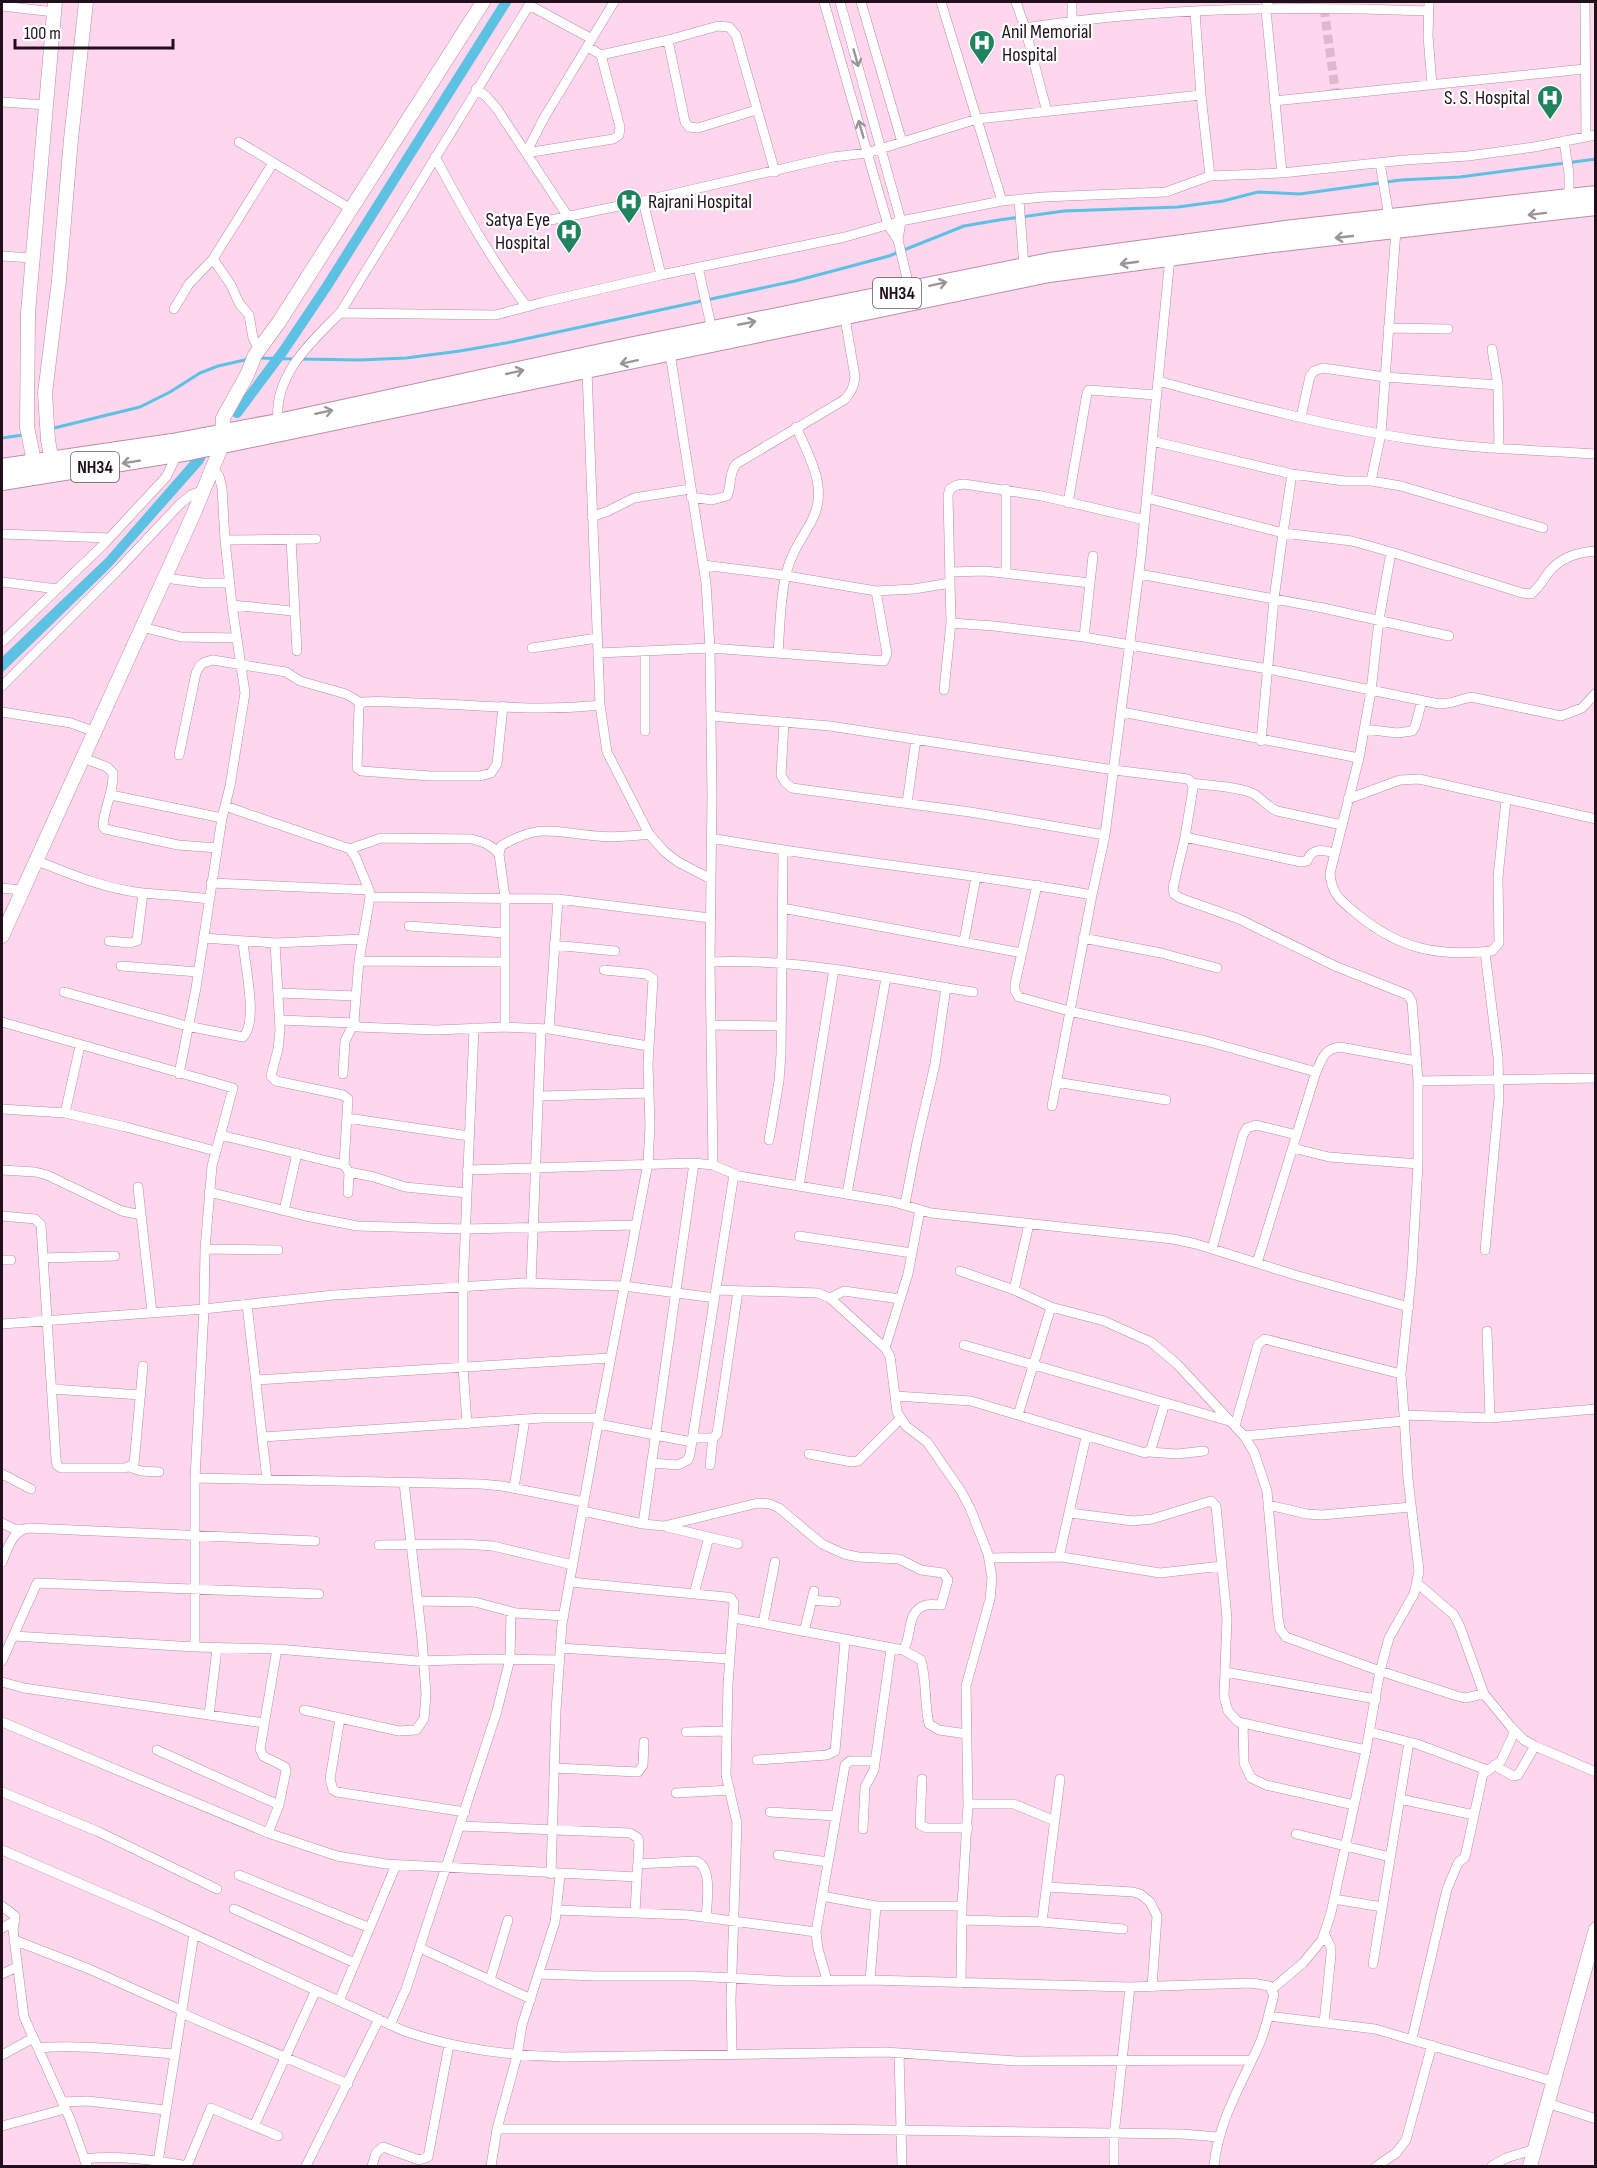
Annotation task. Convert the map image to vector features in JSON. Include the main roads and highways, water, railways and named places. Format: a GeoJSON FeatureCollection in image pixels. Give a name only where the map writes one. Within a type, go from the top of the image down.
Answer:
{"type":"FeatureCollection","features":[{"type":"Feature","properties":{"kind":"highway","name":"NH34"},"geometry":{"type":"LineString","coordinates":[[214,441],[587,371],[1049,274],[1596,194]]}},
{"type":"Feature","properties":{"kind":"highway","name":"NH34"},"geometry":{"type":"LineString","coordinates":[[2,467],[35,469],[183,449],[278,422],[712,330],[1094,254],[1392,224],[1596,207]]}},
{"type":"Feature","properties":{"kind":"highway","name":"NH34"},"geometry":{"type":"LineString","coordinates":[[2,482],[35,469]]}},
{"type":"Feature","properties":{"kind":"water"},"geometry":{"type":"Polygon","coordinates":[[[207,455],[203,463],[111,567],[2,673],[2,657],[106,558],[195,456],[207,455]]]}},
{"type":"Feature","properties":{"kind":"waterway"},"geometry":{"type":"LineString","coordinates":[[237,413],[284,350],[327,286],[506,2]]}},
{"type":"Feature","properties":{"kind":"waterway"},"geometry":{"type":"LineString","coordinates":[[300,359],[406,358],[511,342],[795,281],[889,256],[964,226],[999,220],[1064,211],[1178,207],[1223,201],[1258,192],[1300,194],[1401,180],[1460,177],[1596,159]]}},
{"type":"Feature","properties":{"kind":"waterway"},"geometry":{"type":"LineString","coordinates":[[258,358],[294,359]]}},
{"type":"Feature","properties":{"kind":"waterway"},"geometry":{"type":"LineString","coordinates":[[50,429],[140,407],[200,373],[249,359]]}},
{"type":"Feature","properties":{"kind":"waterway"},"geometry":{"type":"LineString","coordinates":[[2,438],[23,435]]}},
{"type":"Feature","properties":{"kind":"tunnel"},"geometry":{"type":"LineString","coordinates":[[1324,8],[1336,96]]}},
{"type":"Feature","properties":{"kind":"place","name":"Anil Memorial Hospital"},"geometry":{"type":"Point","coordinates":[982,66]}},
{"type":"Feature","properties":{"kind":"place","name":"S. S. Hospital"},"geometry":{"type":"Point","coordinates":[1550,121]}},
{"type":"Feature","properties":{"kind":"place","name":"Rajrani Hospital"},"geometry":{"type":"Point","coordinates":[629,225]}},
{"type":"Feature","properties":{"kind":"place","name":"Satya Eye Hospital"},"geometry":{"type":"Point","coordinates":[569,255]}}]}
